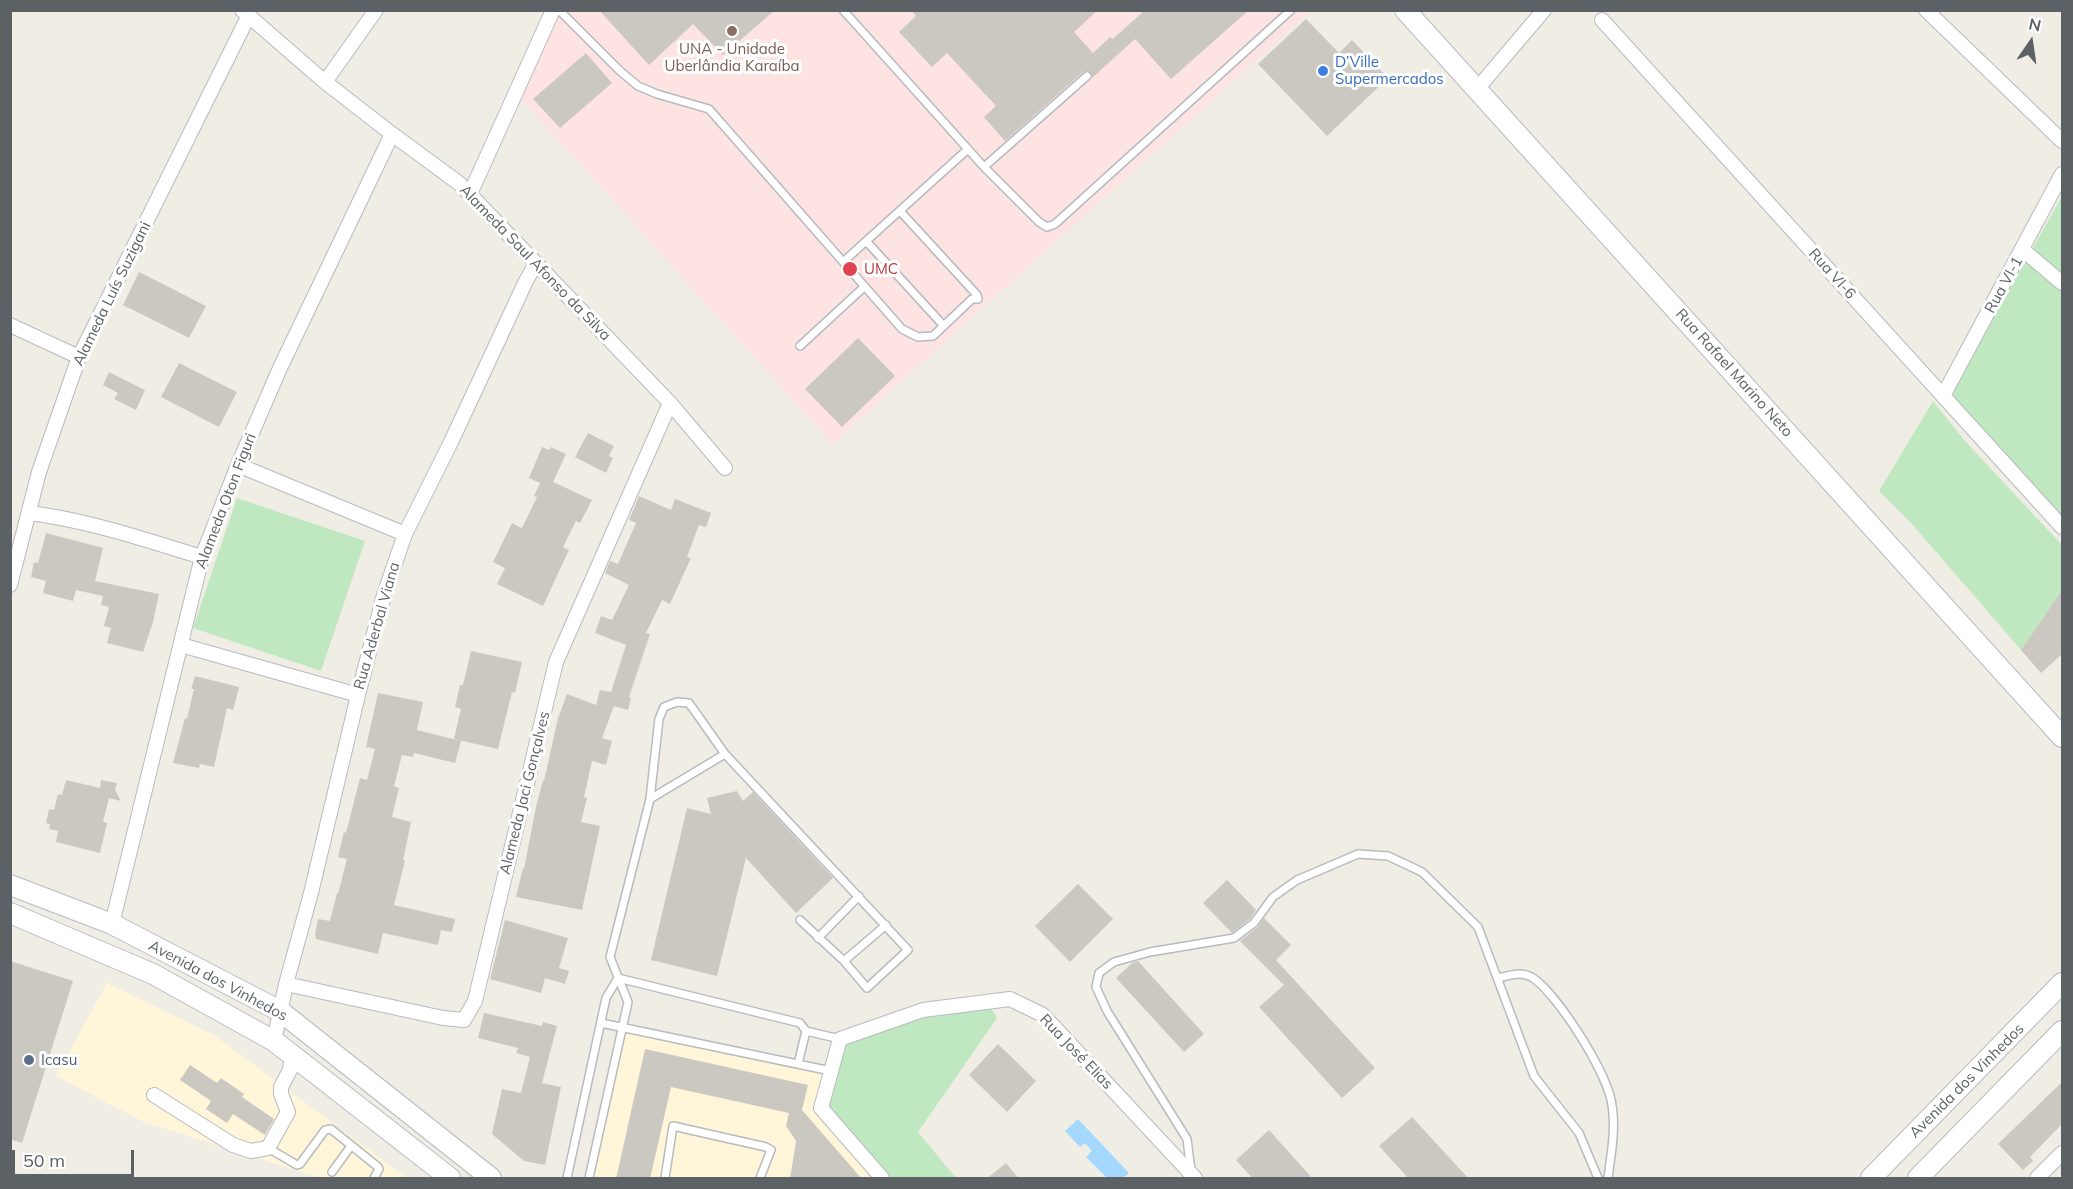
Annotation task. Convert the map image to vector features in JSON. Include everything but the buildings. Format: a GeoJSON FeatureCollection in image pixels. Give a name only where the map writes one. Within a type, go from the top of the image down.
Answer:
{"type":"FeatureCollection","features":[{"type":"Feature","properties":{"kind":"main road","name":"Rua Rafael Marino Neto"},"geometry":{"type":"LineString","coordinates":[[1405,10],[2062,736]]}},
{"type":"Feature","properties":{"kind":"main road","name":"Avenida dos Vinhedos"},"geometry":{"type":"LineString","coordinates":[[10,885],[112,924],[280,1011],[491,1179]]}},
{"type":"Feature","properties":{"kind":"main road","name":"Avenida dos Vinhedos"},"geometry":{"type":"LineString","coordinates":[[10,913],[153,974],[274,1041],[450,1179]]}},
{"type":"Feature","properties":{"kind":"main road","name":"Avenida dos Vinhedos"},"geometry":{"type":"LineString","coordinates":[[1871,1179],[2062,983]]}},
{"type":"Feature","properties":{"kind":"main road"},"geometry":{"type":"LineString","coordinates":[[1918,1179],[2062,1031]]}},
{"type":"Feature","properties":{"kind":"main road"},"geometry":{"type":"LineString","coordinates":[[412,1149],[429,1129]]}},
{"type":"Feature","properties":{"kind":"street"},"geometry":{"type":"LineString","coordinates":[[325,82],[376,10]]}},
{"type":"Feature","properties":{"kind":"street"},"geometry":{"type":"LineString","coordinates":[[470,194],[554,10]]}},
{"type":"Feature","properties":{"kind":"street"},"geometry":{"type":"LineString","coordinates":[[1477,89],[1544,10]]}},
{"type":"Feature","properties":{"kind":"street"},"geometry":{"type":"LineString","coordinates":[[1926,10],[2062,141]]}},
{"type":"Feature","properties":{"kind":"street","name":"Alameda Saul Afonso da Silva"},"geometry":{"type":"LineString","coordinates":[[245,14],[392,135],[460,184],[670,403],[725,468]]}},
{"type":"Feature","properties":{"kind":"street","name":"Alameda Luís Suzigani"},"geometry":{"type":"LineString","coordinates":[[10,585],[39,472],[79,357],[245,14]]}},
{"type":"Feature","properties":{"kind":"street","name":"Rua VI-6"},"geometry":{"type":"LineString","coordinates":[[1602,20],[2062,527]]}},
{"type":"Feature","properties":{"kind":"street","name":"Alameda Oton Figuri"},"geometry":{"type":"LineString","coordinates":[[112,924],[202,557],[238,465],[280,368],[392,135]]}},
{"type":"Feature","properties":{"kind":"street","name":"Rua VI-1"},"geometry":{"type":"LineString","coordinates":[[1943,396],[2062,174]]}},
{"type":"Feature","properties":{"kind":"street"},"geometry":{"type":"LineString","coordinates":[[2023,250],[2062,283]]}},
{"type":"Feature","properties":{"kind":"street","name":"Rua Aderbal Viana"},"geometry":{"type":"LineString","coordinates":[[274,1041],[286,984],[311,893],[384,595],[405,534],[536,263]]}},
{"type":"Feature","properties":{"kind":"street"},"geometry":{"type":"LineString","coordinates":[[10,325],[79,357]]}},
{"type":"Feature","properties":{"kind":"street","name":"Alameda Jaci Gonçalves"},"geometry":{"type":"LineString","coordinates":[[286,984],[443,1018],[464,1020],[469,1013],[475,1001],[556,662],[670,403]]}},
{"type":"Feature","properties":{"kind":"street"},"geometry":{"type":"LineString","coordinates":[[238,465],[405,534]]}},
{"type":"Feature","properties":{"kind":"street"},"geometry":{"type":"LineString","coordinates":[[29,513],[49,515],[119,532],[202,557]]}},
{"type":"Feature","properties":{"kind":"street"},"geometry":{"type":"LineString","coordinates":[[181,645],[358,694]]}},
{"type":"Feature","properties":{"kind":"street","name":"Rua José Elias"},"geometry":{"type":"LineString","coordinates":[[840,1039],[923,1010],[1010,999],[1043,1015],[1193,1177]]}},
{"type":"Feature","properties":{"kind":"street"},"geometry":{"type":"LineString","coordinates":[[840,1039],[821,1108],[882,1179]]}},
{"type":"Feature","properties":{"kind":"street"},"geometry":{"type":"LineString","coordinates":[[154,1095],[233,1145],[252,1151],[268,1148],[288,1112],[281,1094],[281,1087],[290,1070],[292,1056]]}},
{"type":"Feature","properties":{"kind":"street"},"geometry":{"type":"LineString","coordinates":[[2037,1179],[2062,1153]]}},
{"type":"Feature","properties":{"kind":"lane"},"geometry":{"type":"LineString","coordinates":[[559,10],[613,65],[638,86],[709,109],[902,328],[918,337],[933,336],[972,299],[978,299],[977,295],[900,211]]}},
{"type":"Feature","properties":{"kind":"lane"},"geometry":{"type":"LineString","coordinates":[[843,10],[984,167],[1039,222],[1047,227],[1055,224],[1291,10]]}},
{"type":"Feature","properties":{"kind":"lane"},"geometry":{"type":"LineString","coordinates":[[984,167],[1087,76]]}},
{"type":"Feature","properties":{"kind":"lane"},"geometry":{"type":"LineString","coordinates":[[843,262],[968,149]]}},
{"type":"Feature","properties":{"kind":"lane"},"geometry":{"type":"LineString","coordinates":[[867,242],[943,325]]}},
{"type":"Feature","properties":{"kind":"lane"},"geometry":{"type":"LineString","coordinates":[[800,346],[864,287]]}},
{"type":"Feature","properties":{"kind":"lane"},"geometry":{"type":"LineString","coordinates":[[589,1179],[628,1002],[610,957],[650,799],[659,719],[664,707],[677,702],[689,703],[724,754],[908,950],[867,987],[800,920]]}},
{"type":"Feature","properties":{"kind":"lane"},"geometry":{"type":"LineString","coordinates":[[650,799],[724,754]]}},
{"type":"Feature","properties":{"kind":"lane"},"geometry":{"type":"LineString","coordinates":[[1193,1177],[1187,1139],[1107,1011],[1096,987],[1099,974],[1114,962],[1150,952],[1234,938],[1254,923],[1273,897],[1297,880],[1359,854],[1388,856],[1422,872],[1478,927],[1534,1076],[1579,1133],[1598,1179]]}},
{"type":"Feature","properties":{"kind":"lane"},"geometry":{"type":"LineString","coordinates":[[818,938],[859,896]]}},
{"type":"Feature","properties":{"kind":"lane"},"geometry":{"type":"LineString","coordinates":[[844,962],[886,925]]}},
{"type":"Feature","properties":{"kind":"lane"},"geometry":{"type":"LineString","coordinates":[[1498,978],[1517,973],[1533,978],[1566,1013],[1603,1077],[1612,1104],[1614,1134],[1608,1179]]}},
{"type":"Feature","properties":{"kind":"lane"},"geometry":{"type":"LineString","coordinates":[[567,1179],[606,998],[618,978]]}},
{"type":"Feature","properties":{"kind":"lane"},"geometry":{"type":"LineString","coordinates":[[618,978],[800,1023],[806,1031],[840,1039]]}},
{"type":"Feature","properties":{"kind":"lane"},"geometry":{"type":"LineString","coordinates":[[601,1023],[831,1071]]}},
{"type":"Feature","properties":{"kind":"lane"},"geometry":{"type":"LineString","coordinates":[[798,1064],[806,1031]]}},
{"type":"Feature","properties":{"kind":"lane"},"geometry":{"type":"LineString","coordinates":[[665,1179],[673,1126],[771,1150],[760,1179]]}},
{"type":"Feature","properties":{"kind":"lane"},"geometry":{"type":"LineString","coordinates":[[268,1148],[292,1163],[300,1164],[328,1128],[378,1167],[374,1179]]}},
{"type":"Feature","properties":{"kind":"lane"},"geometry":{"type":"LineString","coordinates":[[332,1172],[351,1146]]}},
{"type":"Feature","properties":{"kind":"shaded area","name":"UMC"},"geometry":{"type":"Polygon","coordinates":[[[553,11],[1311,11],[832,444],[516,93],[553,11]]]}},
{"type":"Feature","properties":{"kind":"shaded area"},"geometry":{"type":"Polygon","coordinates":[[[107,983],[215,1036],[404,1176],[402,1178],[321,1178],[144,1122],[56,1076],[107,983]]]}},
{"type":"Feature","properties":{"kind":"shaded area"},"geometry":{"type":"Polygon","coordinates":[[[623,1028],[831,1071],[882,1178],[589,1178],[623,1028]]]}},
{"type":"Feature","properties":{"kind":"green space"},"geometry":{"type":"Polygon","coordinates":[[[2062,196],[2062,517],[1951,394],[2062,196]]]}},
{"type":"Feature","properties":{"kind":"green space"},"geometry":{"type":"Polygon","coordinates":[[[1933,401],[1964,440],[2062,545],[2062,590],[2021,650],[1912,524],[1879,491],[1933,401]]]}},
{"type":"Feature","properties":{"kind":"green space"},"geometry":{"type":"Polygon","coordinates":[[[237,498],[365,541],[321,671],[193,628],[237,498]]]}},
{"type":"Feature","properties":{"kind":"green space"},"geometry":{"type":"Polygon","coordinates":[[[988,1003],[997,1018],[918,1132],[956,1178],[882,1178],[821,1108],[840,1039],[923,1010],[988,1003]]]}},
{"type":"Feature","properties":{"kind":"water"},"geometry":{"type":"Polygon","coordinates":[[[1078,1119],[1129,1173],[1123,1178],[1107,1178],[1086,1157],[1092,1151],[1085,1143],[1080,1147],[1065,1131],[1078,1119]]]}},
{"type":"Feature","properties":{"kind":"place","name":"UNA - Unidade Uberlândia Karaíba"},"geometry":{"type":"Point","coordinates":[732,31]}},
{"type":"Feature","properties":{"kind":"place","name":"D’Ville Supermercados"},"geometry":{"type":"Point","coordinates":[1323,71]}},
{"type":"Feature","properties":{"kind":"place","name":"UMC"},"geometry":{"type":"Point","coordinates":[850,269]}},
{"type":"Feature","properties":{"kind":"place","name":"Icasu"},"geometry":{"type":"Point","coordinates":[29,1060]}}]}
